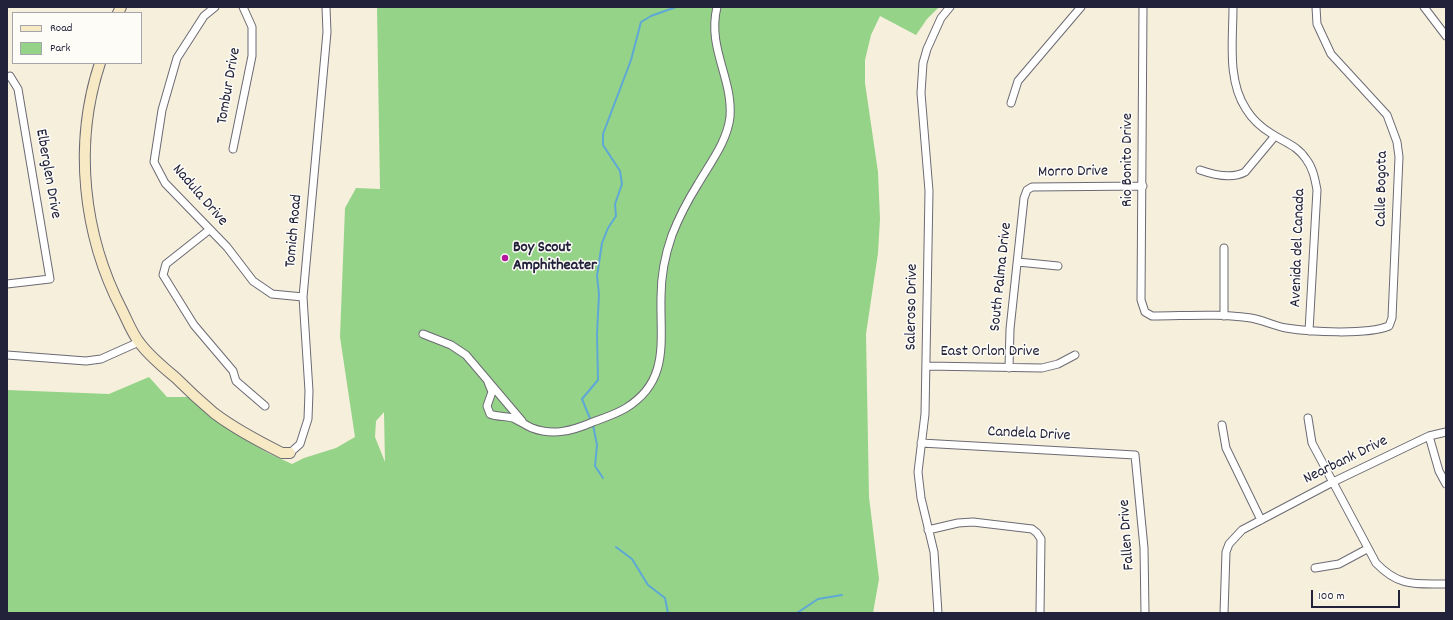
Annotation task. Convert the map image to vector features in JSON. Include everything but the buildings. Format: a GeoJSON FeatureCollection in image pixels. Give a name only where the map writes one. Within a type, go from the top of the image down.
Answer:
{"type":"FeatureCollection","features":[{"type":"Feature","properties":{"kind":"street","name":"Nadula Drive"},"geometry":{"type":"LineString","coordinates":[[215,7],[204,16],[177,58],[162,110],[154,162],[165,183],[227,247],[253,281],[272,294],[303,296]]}},
{"type":"Feature","properties":{"kind":"street","name":"Tombur Drive"},"geometry":{"type":"LineString","coordinates":[[233,149],[252,56],[252,27],[243,7]]}},
{"type":"Feature","properties":{"kind":"street","name":"Tomich Road"},"geometry":{"type":"LineString","coordinates":[[290,453],[300,444],[308,420],[310,391],[303,296],[326,40],[326,7]]}},
{"type":"Feature","properties":{"kind":"street"},"geometry":{"type":"LineString","coordinates":[[488,382],[492,392],[487,403],[488,412],[492,415],[511,418],[548,432],[570,431],[620,411],[634,402],[647,389],[659,367],[661,352],[662,284],[668,249],[683,209],[722,143],[729,125],[730,107],[728,90],[715,43],[714,27],[716,7]]}},
{"type":"Feature","properties":{"kind":"street","name":"Saleroso Drive"},"geometry":{"type":"LineString","coordinates":[[938,613],[936,572],[919,487],[921,443],[925,414],[929,191],[921,93],[927,49],[941,18],[950,7]]}},
{"type":"Feature","properties":{"kind":"street"},"geometry":{"type":"LineString","coordinates":[[1011,103],[1018,81],[1081,7]]}},
{"type":"Feature","properties":{"kind":"street","name":"Rio Bonito Drive"},"geometry":{"type":"LineString","coordinates":[[1143,7],[1143,186],[1141,300],[1145,312],[1152,316],[1224,316]]}},
{"type":"Feature","properties":{"kind":"street","name":"Avenida del Canada"},"geometry":{"type":"LineString","coordinates":[[1233,7],[1233,63],[1237,90],[1245,108],[1256,122],[1275,136],[1295,147],[1306,158],[1314,174],[1317,190],[1309,331]]}},
{"type":"Feature","properties":{"kind":"street","name":"Calle Bogota"},"geometry":{"type":"LineString","coordinates":[[1309,331],[1378,330],[1389,326],[1392,318],[1399,165],[1397,142],[1387,115],[1331,54],[1317,24],[1316,7]]}},
{"type":"Feature","properties":{"kind":"street"},"geometry":{"type":"LineString","coordinates":[[1424,7],[1446,36]]}},
{"type":"Feature","properties":{"kind":"street"},"geometry":{"type":"LineString","coordinates":[[100,64],[94,81],[87,121],[85,145],[87,198],[100,259],[109,286],[139,342],[158,362],[224,420],[254,439],[282,453],[290,453]]}},
{"type":"Feature","properties":{"kind":"street","name":"Elberglen Drive"},"geometry":{"type":"LineString","coordinates":[[7,284],[50,279],[18,89],[9,76]]}},
{"type":"Feature","properties":{"kind":"street"},"geometry":{"type":"LineString","coordinates":[[1200,170],[1216,175],[1241,175],[1275,136]]}},
{"type":"Feature","properties":{"kind":"street","name":"Morro Drive"},"geometry":{"type":"LineString","coordinates":[[1027,190],[1032,187],[1143,186]]}},
{"type":"Feature","properties":{"kind":"street","name":"South Palma Drive"},"geometry":{"type":"LineString","coordinates":[[1009,368],[1010,329],[1024,198],[1027,190]]}},
{"type":"Feature","properties":{"kind":"street"},"geometry":{"type":"LineString","coordinates":[[209,230],[166,264],[163,275],[194,325],[233,371],[236,381],[265,406]]}},
{"type":"Feature","properties":{"kind":"street"},"geometry":{"type":"LineString","coordinates":[[1224,248],[1224,316],[1251,318],[1285,328],[1309,331]]}},
{"type":"Feature","properties":{"kind":"street"},"geometry":{"type":"LineString","coordinates":[[1018,262],[1058,266]]}},
{"type":"Feature","properties":{"kind":"street"},"geometry":{"type":"LineString","coordinates":[[423,334],[451,345],[462,352],[524,424]]}},
{"type":"Feature","properties":{"kind":"street"},"geometry":{"type":"LineString","coordinates":[[7,355],[86,361],[101,359],[139,342]]}},
{"type":"Feature","properties":{"kind":"street","name":"East Orlon Drive"},"geometry":{"type":"LineString","coordinates":[[926,366],[1042,368],[1058,364],[1075,355]]}},
{"type":"Feature","properties":{"kind":"street"},"geometry":{"type":"LineString","coordinates":[[1308,418],[1312,443],[1376,563],[1387,575],[1398,580],[1413,584],[1446,584]]}},
{"type":"Feature","properties":{"kind":"street"},"geometry":{"type":"LineString","coordinates":[[1222,425],[1226,448],[1261,520]]}},
{"type":"Feature","properties":{"kind":"street","name":"Nearbank Drive"},"geometry":{"type":"LineString","coordinates":[[1224,613],[1224,562],[1227,548],[1235,536],[1242,530],[1333,482],[1429,436],[1446,432]]}},
{"type":"Feature","properties":{"kind":"street"},"geometry":{"type":"LineString","coordinates":[[1429,436],[1439,471],[1446,484]]}},
{"type":"Feature","properties":{"kind":"street","name":"Candela Drive"},"geometry":{"type":"LineString","coordinates":[[921,443],[1135,454]]}},
{"type":"Feature","properties":{"kind":"street","name":"Fallen Drive"},"geometry":{"type":"LineString","coordinates":[[1135,454],[1144,548],[1145,613]]}},
{"type":"Feature","properties":{"kind":"street"},"geometry":{"type":"LineString","coordinates":[[928,530],[958,523],[973,522],[1032,529],[1038,533],[1041,539],[1040,613]]}},
{"type":"Feature","properties":{"kind":"street"},"geometry":{"type":"LineString","coordinates":[[1315,568],[1339,564],[1368,549]]}},
{"type":"Feature","properties":{"kind":"green space"},"geometry":{"type":"Polygon","coordinates":[[[377,7],[939,7],[927,19],[916,35],[880,16],[871,35],[865,60],[865,83],[878,172],[880,219],[878,253],[866,334],[869,497],[879,579],[873,613],[7,613],[7,390],[109,394],[149,377],[167,397],[188,397],[236,434],[268,453],[292,464],[304,458],[336,448],[355,437],[340,337],[345,208],[356,188],[380,189],[377,7]],[[384,412],[376,421],[375,437],[385,462],[384,412]]]}},
{"type":"Feature","properties":{"kind":"waterway"},"geometry":{"type":"LineString","coordinates":[[591,421],[582,399],[598,380],[597,334],[599,294],[597,276],[602,243],[608,228],[616,216],[615,204],[622,184],[620,171],[603,145],[603,134],[631,60],[641,22],[651,16],[676,7]]}},
{"type":"Feature","properties":{"kind":"waterway"},"geometry":{"type":"LineString","coordinates":[[593,425],[597,445],[595,466],[603,478]]}},
{"type":"Feature","properties":{"kind":"waterway"},"geometry":{"type":"LineString","coordinates":[[616,547],[632,559],[648,585],[665,598],[668,613]]}},
{"type":"Feature","properties":{"kind":"waterway"},"geometry":{"type":"LineString","coordinates":[[797,613],[818,599],[842,595]]}},
{"type":"Feature","properties":{"kind":"place","name":"Boy Scout Amphitheater"},"geometry":{"type":"Point","coordinates":[505,258]}}]}
